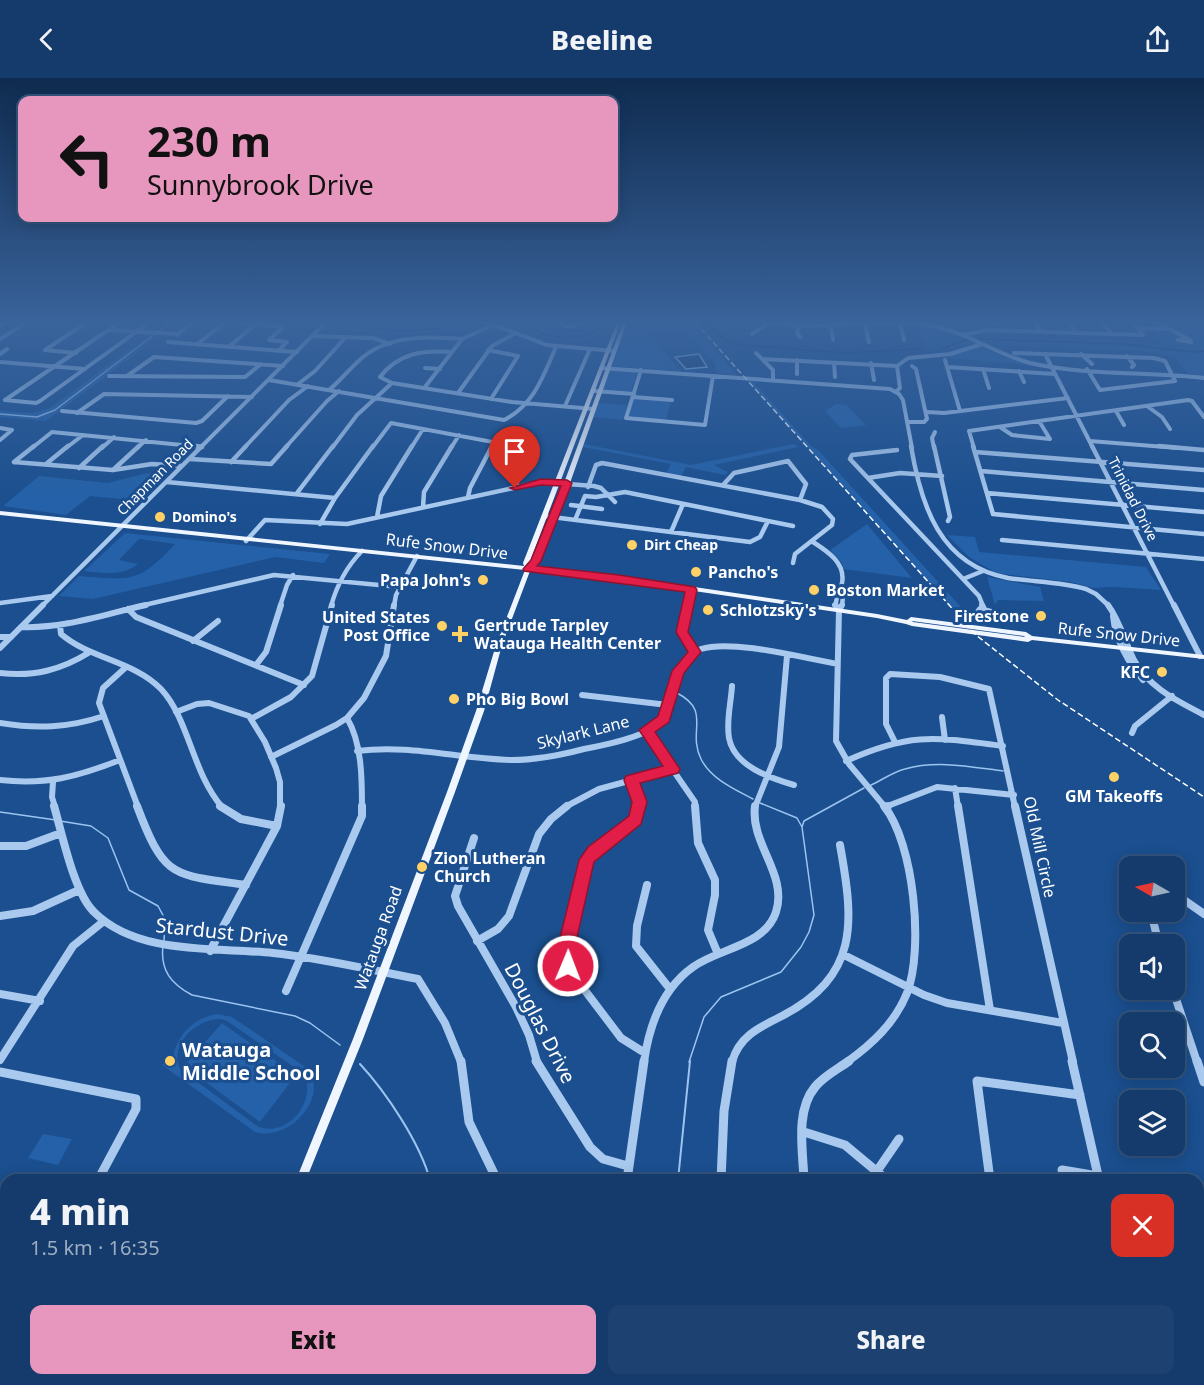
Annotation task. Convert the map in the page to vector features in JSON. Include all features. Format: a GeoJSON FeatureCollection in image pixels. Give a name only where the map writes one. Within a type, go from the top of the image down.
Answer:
{"type":"FeatureCollection","features":[{"type":"Feature","properties":{"kind":"main road"},"geometry":{"type":"LineString","coordinates":[[595,383],[526,562],[528,569],[536,561],[556,517],[603,383]]}},
{"type":"Feature","properties":{"kind":"main road"},"geometry":{"type":"LineString","coordinates":[[576,435],[584,436]]}},
{"type":"Feature","properties":{"kind":"main road","name":"Rufe Snow Drive"},"geometry":{"type":"LineString","coordinates":[[0,513],[124,525],[246,541],[359,550],[619,578],[839,610],[978,634],[1202,656]]}},
{"type":"Feature","properties":{"kind":"main road","name":"Watauga Road"},"geometry":{"type":"LineString","coordinates":[[303,1174],[358,1039],[464,755],[499,645],[528,569]]}},
{"type":"Feature","properties":{"kind":"street"},"geometry":{"type":"LineString","coordinates":[[31,383],[5,400],[36,403],[65,383]]}},
{"type":"Feature","properties":{"kind":"street","name":"Chapman Road"},"geometry":{"type":"LineString","coordinates":[[0,648],[266,383]]}},
{"type":"Feature","properties":{"kind":"street"},"geometry":{"type":"LineString","coordinates":[[291,383],[504,420],[529,404],[539,383]]}},
{"type":"Feature","properties":{"kind":"street"},"geometry":{"type":"LineString","coordinates":[[329,390],[336,383]]}},
{"type":"Feature","properties":{"kind":"street"},"geometry":{"type":"LineString","coordinates":[[297,493],[357,415],[392,383],[529,404],[594,409]]}},
{"type":"Feature","properties":{"kind":"street"},"geometry":{"type":"LineString","coordinates":[[425,387],[428,383]]}},
{"type":"Feature","properties":{"kind":"street"},"geometry":{"type":"LineString","coordinates":[[458,393],[465,383]]}},
{"type":"Feature","properties":{"kind":"street"},"geometry":{"type":"LineString","coordinates":[[491,399],[501,383]]}},
{"type":"Feature","properties":{"kind":"street"},"geometry":{"type":"LineString","coordinates":[[565,406],[575,383]]}},
{"type":"Feature","properties":{"kind":"street"},"geometry":{"type":"LineString","coordinates":[[637,383],[626,418],[705,425],[712,383]]}},
{"type":"Feature","properties":{"kind":"street"},"geometry":{"type":"LineString","coordinates":[[817,383],[876,387],[896,392],[901,396],[916,474],[927,512],[942,536],[963,559],[983,571],[1003,578],[1074,586],[1085,589],[1104,600],[1137,673],[1204,720]]}},
{"type":"Feature","properties":{"kind":"street"},"geometry":{"type":"LineString","coordinates":[[896,392],[900,388],[899,383]]}},
{"type":"Feature","properties":{"kind":"street"},"geometry":{"type":"LineString","coordinates":[[907,422],[924,422],[927,419],[920,383]]}},
{"type":"Feature","properties":{"kind":"street"},"geometry":{"type":"LineString","coordinates":[[952,383],[960,411]]}},
{"type":"Feature","properties":{"kind":"street"},"geometry":{"type":"LineString","coordinates":[[987,383],[989,388]]}},
{"type":"Feature","properties":{"kind":"street","name":"Trinidad Drive"},"geometry":{"type":"LineString","coordinates":[[1060,383],[1202,656]]}},
{"type":"Feature","properties":{"kind":"street"},"geometry":{"type":"LineString","coordinates":[[1096,383],[1100,390],[1156,383]]}},
{"type":"Feature","properties":{"kind":"street"},"geometry":{"type":"LineString","coordinates":[[231,462],[289,400],[308,386]]}},
{"type":"Feature","properties":{"kind":"street"},"geometry":{"type":"LineString","coordinates":[[592,391],[673,398]]}},
{"type":"Feature","properties":{"kind":"street"},"geometry":{"type":"LineString","coordinates":[[190,459],[271,464],[320,408],[339,392]]}},
{"type":"Feature","properties":{"kind":"street"},"geometry":{"type":"LineString","coordinates":[[77,413],[104,394],[252,397]]}},
{"type":"Feature","properties":{"kind":"street"},"geometry":{"type":"LineString","coordinates":[[62,411],[196,423],[202,421],[228,396]]}},
{"type":"Feature","properties":{"kind":"street"},"geometry":{"type":"LineString","coordinates":[[927,412],[960,411],[1068,398]]}},
{"type":"Feature","properties":{"kind":"street"},"geometry":{"type":"LineString","coordinates":[[1204,417],[1190,400],[969,431],[993,514],[1204,534]]}},
{"type":"Feature","properties":{"kind":"street"},"geometry":{"type":"LineString","coordinates":[[1147,406],[1160,415],[1170,429]]}},
{"type":"Feature","properties":{"kind":"street"},"geometry":{"type":"LineString","coordinates":[[1116,411],[1124,424]]}},
{"type":"Feature","properties":{"kind":"street"},"geometry":{"type":"LineString","coordinates":[[1000,427],[1012,435],[1050,439],[1039,421]]}},
{"type":"Feature","properties":{"kind":"street"},"geometry":{"type":"LineString","coordinates":[[320,524],[335,498],[389,423],[527,448],[527,457],[515,488]]}},
{"type":"Feature","properties":{"kind":"street"},"geometry":{"type":"LineString","coordinates":[[0,428],[12,430],[0,440]]}},
{"type":"Feature","properties":{"kind":"street"},"geometry":{"type":"LineString","coordinates":[[377,517],[381,496],[423,429]]}},
{"type":"Feature","properties":{"kind":"street"},"geometry":{"type":"LineString","coordinates":[[183,466],[152,464],[113,470],[14,462],[52,432],[202,447]]}},
{"type":"Feature","properties":{"kind":"street"},"geometry":{"type":"LineString","coordinates":[[935,432],[932,438],[950,517],[948,521]]}},
{"type":"Feature","properties":{"kind":"street"},"geometry":{"type":"LineString","coordinates":[[46,465],[83,435]]}},
{"type":"Feature","properties":{"kind":"street"},"geometry":{"type":"LineString","coordinates":[[423,507],[424,492],[459,435]]}},
{"type":"Feature","properties":{"kind":"street"},"geometry":{"type":"LineString","coordinates":[[79,468],[114,437]]}},
{"type":"Feature","properties":{"kind":"street"},"geometry":{"type":"LineString","coordinates":[[113,470],[146,440]]}},
{"type":"Feature","properties":{"kind":"street"},"geometry":{"type":"LineString","coordinates":[[1090,441],[1204,450]]}},
{"type":"Feature","properties":{"kind":"street"},"geometry":{"type":"LineString","coordinates":[[468,497],[470,488],[494,442]]}},
{"type":"Feature","properties":{"kind":"street"},"geometry":{"type":"LineString","coordinates":[[897,450],[850,456],[979,596],[984,609]]}},
{"type":"Feature","properties":{"kind":"street"},"geometry":{"type":"LineString","coordinates":[[975,452],[1204,470]]}},
{"type":"Feature","properties":{"kind":"street"},"geometry":{"type":"LineString","coordinates":[[723,485],[734,473],[788,461],[806,484],[800,500]]}},
{"type":"Feature","properties":{"kind":"street"},"geometry":{"type":"LineString","coordinates":[[589,486],[596,465],[600,463],[800,500],[822,507],[833,519],[832,525],[795,554],[793,563]]}},
{"type":"Feature","properties":{"kind":"street"},"geometry":{"type":"LineString","coordinates":[[981,471],[1204,490]]}},
{"type":"Feature","properties":{"kind":"street"},"geometry":{"type":"LineString","coordinates":[[868,478],[900,473],[942,476]]}},
{"type":"Feature","properties":{"kind":"street"},"geometry":{"type":"LineString","coordinates":[[167,482],[335,498]]}},
{"type":"Feature","properties":{"kind":"street"},"geometry":{"type":"LineString","coordinates":[[246,541],[265,520],[347,524],[541,482],[589,486],[604,496]]}},
{"type":"Feature","properties":{"kind":"street"},"geometry":{"type":"LineString","coordinates":[[575,520],[585,496],[604,496],[625,492],[793,526]]}},
{"type":"Feature","properties":{"kind":"street"},"geometry":{"type":"LineString","coordinates":[[987,493],[1204,512]]}},
{"type":"Feature","properties":{"kind":"street"},"geometry":{"type":"LineString","coordinates":[[671,532],[683,504]]}},
{"type":"Feature","properties":{"kind":"street"},"geometry":{"type":"LineString","coordinates":[[571,505],[602,509]]}},
{"type":"Feature","properties":{"kind":"street"},"geometry":{"type":"LineString","coordinates":[[544,516],[750,542],[760,537],[768,521]]}},
{"type":"Feature","properties":{"kind":"street"},"geometry":{"type":"LineString","coordinates":[[1002,540],[1204,559]]}},
{"type":"Feature","properties":{"kind":"street"},"geometry":{"type":"LineString","coordinates":[[804,1174],[806,1105],[815,1087],[879,1038],[903,1004],[913,973],[914,935],[907,852],[901,832],[885,807],[846,761],[836,738],[839,610],[842,607],[843,596],[839,591],[841,577],[839,564],[832,554],[813,542]]}},
{"type":"Feature","properties":{"kind":"street"},"geometry":{"type":"LineString","coordinates":[[251,719],[282,703],[304,685],[317,664],[340,580],[359,550]]}},
{"type":"Feature","properties":{"kind":"street"},"geometry":{"type":"LineString","coordinates":[[271,757],[314,737],[347,718],[364,698],[386,656],[400,587],[417,556]]}},
{"type":"Feature","properties":{"kind":"street"},"geometry":{"type":"LineString","coordinates":[[963,579],[983,571]]}},
{"type":"Feature","properties":{"kind":"street"},"geometry":{"type":"LineString","coordinates":[[21,627],[43,628],[60,625],[274,575],[400,587]]}},
{"type":"Feature","properties":{"kind":"street"},"geometry":{"type":"LineString","coordinates":[[256,665],[266,652],[292,575]]}},
{"type":"Feature","properties":{"kind":"street"},"geometry":{"type":"LineString","coordinates":[[691,590],[682,632],[685,640],[695,652],[710,647],[730,647],[837,664]]}},
{"type":"Feature","properties":{"kind":"street"},"geometry":{"type":"LineString","coordinates":[[0,603],[52,596]]}},
{"type":"Feature","properties":{"kind":"street"},"geometry":{"type":"LineString","coordinates":[[128,609],[136,617],[304,685]]}},
{"type":"Feature","properties":{"kind":"street"},"geometry":{"type":"LineString","coordinates":[[193,641],[218,621]]}},
{"type":"Feature","properties":{"kind":"street"},"geometry":{"type":"LineString","coordinates":[[60,625],[66,639],[156,684],[164,691],[216,800],[237,818],[277,826]]}},
{"type":"Feature","properties":{"kind":"street"},"geometry":{"type":"LineString","coordinates":[[0,637],[11,637]]}},
{"type":"Feature","properties":{"kind":"street"},"geometry":{"type":"LineString","coordinates":[[0,673],[22,676],[41,674],[71,665],[90,652]]}},
{"type":"Feature","properties":{"kind":"street","name":"Skylark Lane"},"geometry":{"type":"LineString","coordinates":[[357,751],[392,746],[514,760],[581,750],[646,730],[661,723],[678,671],[695,652]]}},
{"type":"Feature","properties":{"kind":"street"},"geometry":{"type":"LineString","coordinates":[[627,1174],[645,1053],[653,1022],[670,989],[680,976],[705,959],[754,939],[769,925],[777,910],[778,893],[772,868],[754,817],[758,797],[780,744],[787,656]]}},
{"type":"Feature","properties":{"kind":"street"},"geometry":{"type":"LineString","coordinates":[[125,668],[112,677],[100,693],[99,703],[151,843],[168,866],[183,874],[246,885]]}},
{"type":"Feature","properties":{"kind":"street","name":"Old Mill Circle"},"geometry":{"type":"LineString","coordinates":[[895,742],[886,724],[886,678],[896,673],[960,681],[989,689],[1098,1174]]}},
{"type":"Feature","properties":{"kind":"street"},"geometry":{"type":"LineString","coordinates":[[732,686],[729,739],[739,755],[767,777],[794,785]]}},
{"type":"Feature","properties":{"kind":"street"},"geometry":{"type":"LineString","coordinates":[[582,695],[668,705]]}},
{"type":"Feature","properties":{"kind":"street"},"geometry":{"type":"LineString","coordinates":[[1170,698],[1204,715]]}},
{"type":"Feature","properties":{"kind":"street"},"geometry":{"type":"LineString","coordinates":[[1132,733],[1135,726],[1170,698]]}},
{"type":"Feature","properties":{"kind":"street"},"geometry":{"type":"LineString","coordinates":[[176,712],[197,704],[210,703],[242,713],[251,719],[271,757],[282,786],[282,805],[277,826],[210,951]]}},
{"type":"Feature","properties":{"kind":"street"},"geometry":{"type":"LineString","coordinates":[[0,723],[60,729],[74,727],[104,716]]}},
{"type":"Feature","properties":{"kind":"street"},"geometry":{"type":"LineString","coordinates":[[942,717],[945,740]]}},
{"type":"Feature","properties":{"kind":"street"},"geometry":{"type":"LineString","coordinates":[[286,991],[362,816],[357,751],[351,722],[347,718]]}},
{"type":"Feature","properties":{"kind":"street"},"geometry":{"type":"LineString","coordinates":[[646,730],[693,796],[697,808],[698,843],[715,880],[715,895],[708,930],[718,954]]}},
{"type":"Feature","properties":{"kind":"street"},"geometry":{"type":"LineString","coordinates":[[846,761],[895,742],[912,739],[1003,746]]}},
{"type":"Feature","properties":{"kind":"street"},"geometry":{"type":"LineString","coordinates":[[0,780],[53,782],[74,777],[120,760]]}},
{"type":"Feature","properties":{"kind":"street"},"geometry":{"type":"LineString","coordinates":[[477,941],[502,926],[510,916],[531,849],[539,834],[554,817],[582,796],[673,769]]}},
{"type":"Feature","properties":{"kind":"street"},"geometry":{"type":"LineString","coordinates":[[631,780],[639,798],[639,813],[630,826],[593,852],[587,860],[570,926],[566,960],[571,972],[605,1019],[626,1043],[645,1053]]}},
{"type":"Feature","properties":{"kind":"street","name":"Stardust Drive"},"geometry":{"type":"LineString","coordinates":[[53,782],[52,797],[79,890],[93,912],[126,934],[156,943],[210,951],[260,952],[418,980],[442,1020],[463,1070],[464,1096],[469,1123],[494,1174]]}},
{"type":"Feature","properties":{"kind":"street"},"geometry":{"type":"LineString","coordinates":[[885,807],[932,788],[955,788],[1014,795]]}},
{"type":"Feature","properties":{"kind":"street"},"geometry":{"type":"LineString","coordinates":[[955,788],[990,1010]]}},
{"type":"Feature","properties":{"kind":"street"},"geometry":{"type":"LineString","coordinates":[[0,846],[26,846],[61,830]]}},
{"type":"Feature","properties":{"kind":"street","name":"Douglas Drive"},"geometry":{"type":"LineString","coordinates":[[474,838],[455,896],[458,906],[516,1007],[529,1035],[534,1058],[590,1147],[603,1159],[628,1166]]}},
{"type":"Feature","properties":{"kind":"street"},"geometry":{"type":"LineString","coordinates":[[721,1174],[728,1078],[736,1050],[746,1038],[816,993],[835,971],[844,955],[851,930],[851,914],[840,845]]}},
{"type":"Feature","properties":{"kind":"street"},"geometry":{"type":"LineString","coordinates":[[647,885],[637,926],[636,946],[670,989]]}},
{"type":"Feature","properties":{"kind":"street"},"geometry":{"type":"LineString","coordinates":[[0,916],[33,911],[79,890]]}},
{"type":"Feature","properties":{"kind":"street"},"geometry":{"type":"LineString","coordinates":[[1185,901],[1204,914]]}},
{"type":"Feature","properties":{"kind":"street"},"geometry":{"type":"LineString","coordinates":[[0,1060],[74,946],[104,921]]}},
{"type":"Feature","properties":{"kind":"street"},"geometry":{"type":"LineString","coordinates":[[844,955],[909,988],[947,1003],[1064,1023]]}},
{"type":"Feature","properties":{"kind":"street"},"geometry":{"type":"LineString","coordinates":[[0,994],[40,1001]]}},
{"type":"Feature","properties":{"kind":"street"},"geometry":{"type":"LineString","coordinates":[[1176,1000],[1204,1082]]}},
{"type":"Feature","properties":{"kind":"street"},"geometry":{"type":"LineString","coordinates":[[0,1072],[134,1097],[137,1102],[136,1109],[101,1174]]}},
{"type":"Feature","properties":{"kind":"street"},"geometry":{"type":"LineString","coordinates":[[989,1174],[977,1081],[1080,1095]]}},
{"type":"Feature","properties":{"kind":"street"},"geometry":{"type":"LineString","coordinates":[[804,1132],[845,1145],[880,1174]]}},
{"type":"Feature","properties":{"kind":"street"},"geometry":{"type":"LineString","coordinates":[[877,1171],[899,1139]]}},
{"type":"Feature","properties":{"kind":"street"},"geometry":{"type":"LineString","coordinates":[[1062,1170],[1080,1174]]}},
{"type":"Feature","properties":{"kind":"shaded area"},"geometry":{"type":"Polygon","coordinates":[[[84,383],[97,383],[46,421],[0,417],[0,411],[32,413],[50,408],[84,383]]]}},
{"type":"Feature","properties":{"kind":"shaded area"},"geometry":{"type":"Polygon","coordinates":[[[605,383],[634,383],[631,392],[603,390],[605,383]]]}},
{"type":"Feature","properties":{"kind":"shaded area"},"geometry":{"type":"Polygon","coordinates":[[[750,383],[756,383],[971,618],[988,626],[965,623],[750,383]]]}},
{"type":"Feature","properties":{"kind":"shaded area"},"geometry":{"type":"Polygon","coordinates":[[[633,399],[671,402],[666,420],[628,416],[633,399]]]}},
{"type":"Feature","properties":{"kind":"shaded area"},"geometry":{"type":"Polygon","coordinates":[[[598,403],[627,405],[623,420],[593,417],[598,403]]]}},
{"type":"Feature","properties":{"kind":"shaded area"},"geometry":{"type":"Polygon","coordinates":[[[836,404],[846,405],[866,425],[841,428],[825,411],[836,404]]]}},
{"type":"Feature","properties":{"kind":"shaded area"},"geometry":{"type":"Polygon","coordinates":[[[584,444],[691,465],[794,444],[798,447],[714,465],[728,472],[725,475],[686,467],[681,476],[666,473],[671,464],[583,447],[584,444]]]}},
{"type":"Feature","properties":{"kind":"shaded area"},"geometry":{"type":"Polygon","coordinates":[[[147,473],[168,475],[142,501],[90,496],[66,515],[3,506],[39,476],[108,483],[147,473]]]}},
{"type":"Feature","properties":{"kind":"shaded area"},"geometry":{"type":"Polygon","coordinates":[[[867,524],[912,578],[843,569],[842,563],[830,550],[867,524]]]}},
{"type":"Feature","properties":{"kind":"shaded area"},"geometry":{"type":"Polygon","coordinates":[[[125,533],[330,554],[324,563],[275,557],[93,599],[59,596],[79,576],[122,578],[142,573],[175,544],[139,539],[119,560],[138,564],[132,568],[112,573],[84,571],[125,533]]]}},
{"type":"Feature","properties":{"kind":"shaded area"},"geometry":{"type":"Polygon","coordinates":[[[947,535],[975,537],[979,552],[1146,567],[1161,590],[1093,588],[1071,582],[996,573],[969,557],[947,535]]]}},
{"type":"Feature","properties":{"kind":"shaded area"},"geometry":{"type":"Polygon","coordinates":[[[987,577],[1040,587],[1044,601],[998,600],[995,605],[987,577]]]}},
{"type":"Feature","properties":{"kind":"shaded area"},"geometry":{"type":"Polygon","coordinates":[[[217,1014],[232,1017],[304,1066],[312,1077],[314,1090],[311,1102],[304,1114],[281,1130],[268,1133],[255,1132],[162,1065],[166,1060],[173,1065],[176,1047],[185,1031],[208,1016],[217,1014]],[[221,1019],[202,1023],[187,1035],[178,1051],[180,1069],[257,1126],[268,1129],[288,1123],[303,1106],[307,1085],[304,1074],[221,1019]]]}},
{"type":"Feature","properties":{"kind":"shaded area"},"geometry":{"type":"Polygon","coordinates":[[[222,1023],[296,1075],[260,1122],[184,1066],[222,1023]]]}},
{"type":"Feature","properties":{"kind":"shaded area"},"geometry":{"type":"Polygon","coordinates":[[[43,1134],[72,1139],[58,1165],[28,1158],[43,1134]]]}},
{"type":"Feature","properties":{"kind":"waterway"},"geometry":{"type":"LineString","coordinates":[[0,414],[37,417],[55,410],[91,383]]}},
{"type":"Feature","properties":{"kind":"waterway"},"geometry":{"type":"LineString","coordinates":[[677,693],[694,707],[697,722],[697,749],[705,766],[724,783],[753,799]]}},
{"type":"Feature","properties":{"kind":"waterway"},"geometry":{"type":"LineString","coordinates":[[871,785],[901,770],[917,766],[954,765],[1003,771]]}},
{"type":"Feature","properties":{"kind":"waterway"},"geometry":{"type":"LineString","coordinates":[[802,827],[804,821],[864,788]]}},
{"type":"Feature","properties":{"kind":"waterway"},"geometry":{"type":"LineString","coordinates":[[760,803],[797,818],[802,827]]}},
{"type":"Feature","properties":{"kind":"waterway"},"geometry":{"type":"LineString","coordinates":[[0,812],[56,820]]}},
{"type":"Feature","properties":{"kind":"waterway"},"geometry":{"type":"LineString","coordinates":[[60,821],[91,826],[108,838],[129,890],[158,906],[165,919],[164,941]]}},
{"type":"Feature","properties":{"kind":"waterway"},"geometry":{"type":"LineString","coordinates":[[689,1062],[704,1017],[721,997],[781,972],[801,947],[809,932],[814,915],[802,827]]}},
{"type":"Feature","properties":{"kind":"waterway"},"geometry":{"type":"LineString","coordinates":[[163,946],[163,962],[168,975],[178,986],[192,995],[295,1016],[310,1023],[340,1045]]}},
{"type":"Feature","properties":{"kind":"waterway"},"geometry":{"type":"LineString","coordinates":[[679,1174],[690,1061]]}},
{"type":"Feature","properties":{"kind":"waterway"},"geometry":{"type":"LineString","coordinates":[[360,1064],[401,1119],[428,1174]]}},
{"type":"Feature","properties":{"kind":"railway"},"geometry":{"type":"LineString","coordinates":[[750,383],[976,635],[1058,700],[1204,797]]}},
{"type":"Feature","properties":{"kind":"place","name":"Domino's"},"geometry":{"type":"Point","coordinates":[160,517]}},
{"type":"Feature","properties":{"kind":"place","name":"Dirt Cheap"},"geometry":{"type":"Point","coordinates":[632,545]}},
{"type":"Feature","properties":{"kind":"place","name":"Pancho's"},"geometry":{"type":"Point","coordinates":[696,572]}},
{"type":"Feature","properties":{"kind":"place","name":"Papa John's"},"geometry":{"type":"Point","coordinates":[483,580]}},
{"type":"Feature","properties":{"kind":"place","name":"Boston Market"},"geometry":{"type":"Point","coordinates":[814,590]}},
{"type":"Feature","properties":{"kind":"place","name":"Schlotzsky's"},"geometry":{"type":"Point","coordinates":[708,610]}},
{"type":"Feature","properties":{"kind":"place","name":"Firestone"},"geometry":{"type":"Point","coordinates":[1041,616]}},
{"type":"Feature","properties":{"kind":"place","name":"United States Post Office"},"geometry":{"type":"Point","coordinates":[442,626]}},
{"type":"Feature","properties":{"kind":"place","name":"Gertrude Tarpley Watauga Health Center"},"geometry":{"type":"Point","coordinates":[460,634]}},
{"type":"Feature","properties":{"kind":"place","name":"KFC"},"geometry":{"type":"Point","coordinates":[1162,672]}},
{"type":"Feature","properties":{"kind":"place","name":"Pho Big Bowl"},"geometry":{"type":"Point","coordinates":[454,699]}},
{"type":"Feature","properties":{"kind":"place","name":"GM Takeoffs"},"geometry":{"type":"Point","coordinates":[1114,777]}},
{"type":"Feature","properties":{"kind":"place","name":"Zion Lutheran Church"},"geometry":{"type":"Point","coordinates":[422,867]}},
{"type":"Feature","properties":{"kind":"place","name":"Watauga Middle School"},"geometry":{"type":"Point","coordinates":[170,1061]}},
{"type":"Feature","properties":{"kind":"route"},"geometry":{"type":"LineString","coordinates":[[515,488],[541,482],[567,483],[536,561],[528,569],[619,578],[691,590],[682,623],[682,632],[685,640],[695,652],[678,671],[667,712],[661,723],[646,730],[673,769],[631,780],[640,802],[636,820],[593,852],[587,860],[566,946],[568,966]]}}]}
